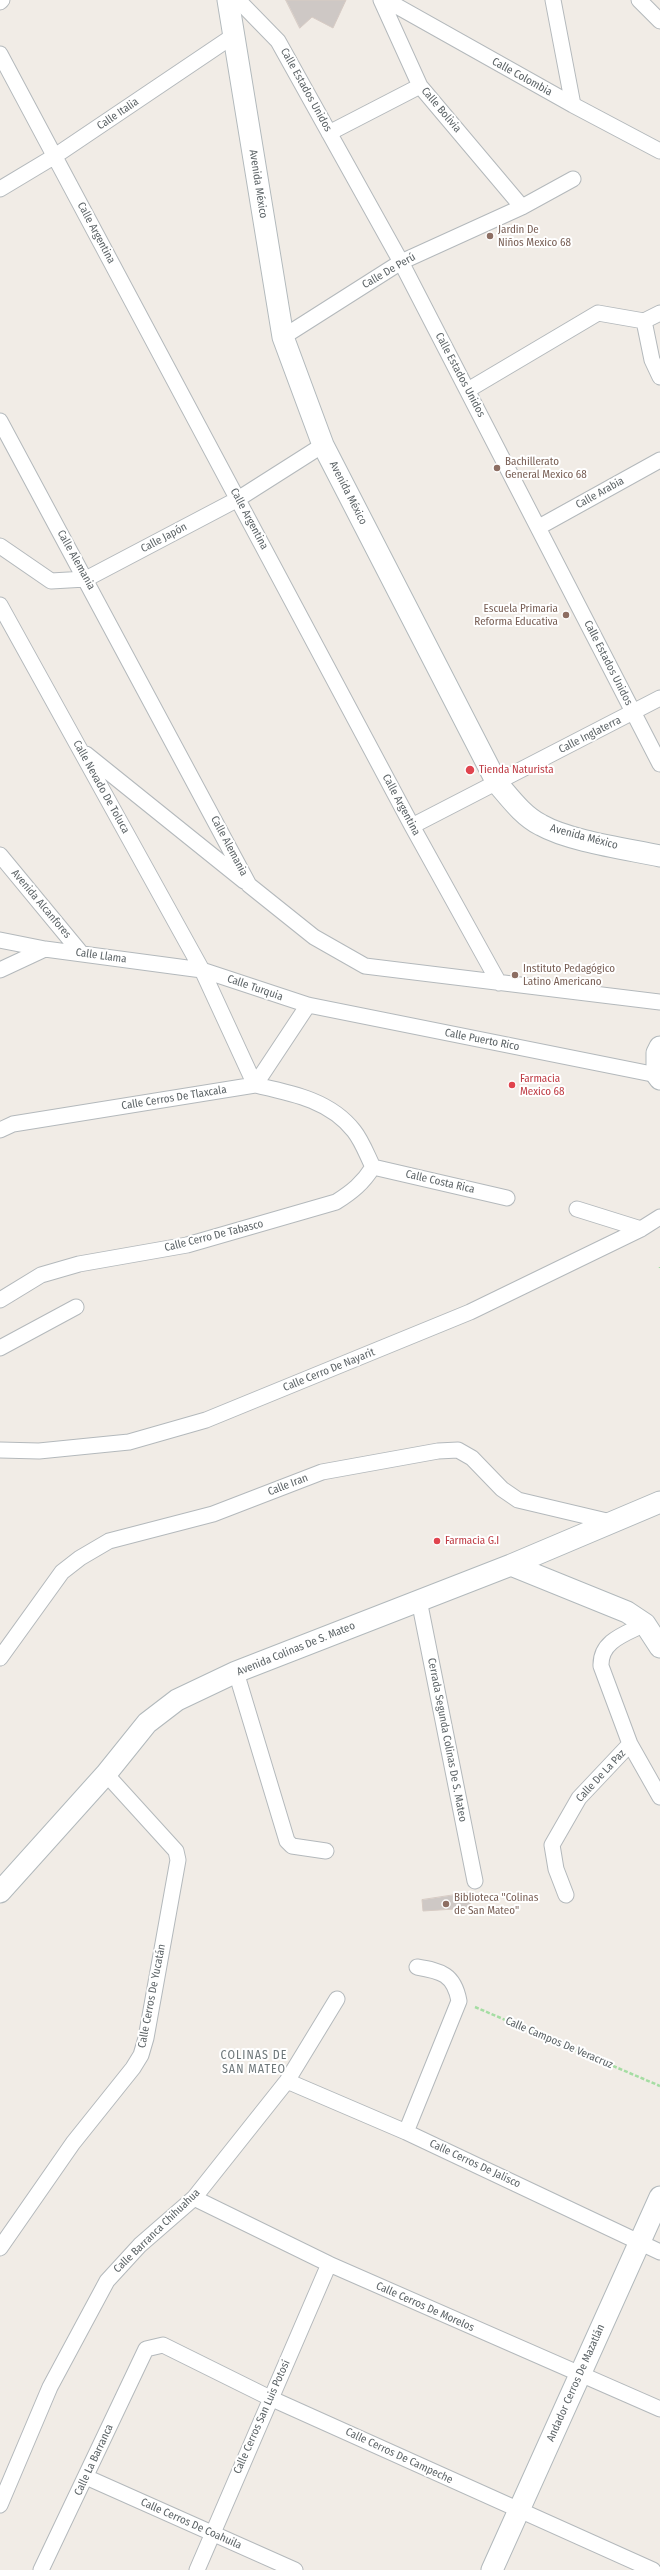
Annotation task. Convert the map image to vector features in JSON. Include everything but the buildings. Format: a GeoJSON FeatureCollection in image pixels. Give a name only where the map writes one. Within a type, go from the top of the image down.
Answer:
{"type":"FeatureCollection","features":[{"type":"Feature","properties":{"kind":"street","name":"Avenida México"},"geometry":{"type":"LineString","coordinates":[[228,0],[283,337],[323,445],[497,783],[523,813],[541,825],[561,834],[660,856]]}},
{"type":"Feature","properties":{"kind":"street","name":"Calle Estados Unidos"},"geometry":{"type":"LineString","coordinates":[[238,0],[278,41],[330,133],[401,262],[468,390],[660,764]]}},
{"type":"Feature","properties":{"kind":"street","name":"Calle Bolivia"},"geometry":{"type":"LineString","coordinates":[[381,0],[420,86],[522,207]]}},
{"type":"Feature","properties":{"kind":"street","name":"Calle Colombia"},"geometry":{"type":"LineString","coordinates":[[386,0],[573,105],[660,151]]}},
{"type":"Feature","properties":{"kind":"street"},"geometry":{"type":"LineString","coordinates":[[553,0],[573,105]]}},
{"type":"Feature","properties":{"kind":"street"},"geometry":{"type":"LineString","coordinates":[[639,0],[660,20]]}},
{"type":"Feature","properties":{"kind":"street","name":"Calle Italia"},"geometry":{"type":"LineString","coordinates":[[0,189],[55,156],[233,36]]}},
{"type":"Feature","properties":{"kind":"street","name":"Calle Argentina"},"geometry":{"type":"LineString","coordinates":[[0,54],[412,826],[499,983]]}},
{"type":"Feature","properties":{"kind":"street"},"geometry":{"type":"LineString","coordinates":[[330,133],[420,86]]}},
{"type":"Feature","properties":{"kind":"street","name":"Calle De Perú"},"geometry":{"type":"LineString","coordinates":[[283,337],[401,262],[522,207],[573,179]]}},
{"type":"Feature","properties":{"kind":"street"},"geometry":{"type":"LineString","coordinates":[[468,390],[598,314],[644,321],[660,313]]}},
{"type":"Feature","properties":{"kind":"street"},"geometry":{"type":"LineString","coordinates":[[644,321],[652,360],[660,377]]}},
{"type":"Feature","properties":{"kind":"street","name":"Calle Alemania"},"geometry":{"type":"LineString","coordinates":[[0,421],[249,885],[314,937],[365,966],[660,1002]]}},
{"type":"Feature","properties":{"kind":"street","name":"Calle Japón"},"geometry":{"type":"LineString","coordinates":[[0,546],[51,581],[86,579],[238,499],[323,445]]}},
{"type":"Feature","properties":{"kind":"street","name":"Calle Arabia"},"geometry":{"type":"LineString","coordinates":[[539,526],[660,460]]}},
{"type":"Feature","properties":{"kind":"street","name":"Calle Nevado De Toluca"},"geometry":{"type":"LineString","coordinates":[[0,605],[202,970],[255,1085]]}},
{"type":"Feature","properties":{"kind":"street","name":"Calle Inglaterra"},"geometry":{"type":"LineString","coordinates":[[412,826],[634,713],[660,698]]}},
{"type":"Feature","properties":{"kind":"street"},"geometry":{"type":"LineString","coordinates":[[80,749],[249,885]]}},
{"type":"Feature","properties":{"kind":"street","name":"Avenida Alcanfores"},"geometry":{"type":"LineString","coordinates":[[0,855],[81,953]]}},
{"type":"Feature","properties":{"kind":"street","name":"Calle Llama"},"geometry":{"type":"LineString","coordinates":[[0,940],[45,949],[202,970]]}},
{"type":"Feature","properties":{"kind":"street"},"geometry":{"type":"LineString","coordinates":[[0,970],[45,949]]}},
{"type":"Feature","properties":{"kind":"street","name":"Calle Turquia"},"geometry":{"type":"LineString","coordinates":[[202,970],[308,1005]]}},
{"type":"Feature","properties":{"kind":"street"},"geometry":{"type":"LineString","coordinates":[[308,1005],[255,1085],[300,1095],[330,1109],[354,1131],[373,1167]]}},
{"type":"Feature","properties":{"kind":"street","name":"Calle Puerto Rico"},"geometry":{"type":"LineString","coordinates":[[308,1005],[658,1077]]}},
{"type":"Feature","properties":{"kind":"street"},"geometry":{"type":"LineString","coordinates":[[658,1077],[657,1053],[660,1047]]}},
{"type":"Feature","properties":{"kind":"street","name":"Calle Cerros De Tlaxcala"},"geometry":{"type":"LineString","coordinates":[[0,1130],[13,1124],[255,1085]]}},
{"type":"Feature","properties":{"kind":"street","name":"Calle Costa Rica"},"geometry":{"type":"LineString","coordinates":[[373,1167],[507,1198]]}},
{"type":"Feature","properties":{"kind":"street","name":"Calle Cerro De Tabasco"},"geometry":{"type":"LineString","coordinates":[[0,1300],[41,1275],[79,1264],[187,1245],[336,1202],[354,1191],[364,1181],[373,1167]]}},
{"type":"Feature","properties":{"kind":"street"},"geometry":{"type":"LineString","coordinates":[[577,1210],[641,1229],[660,1217]]}},
{"type":"Feature","properties":{"kind":"street","name":"Calle Cerro De Nayarit"},"geometry":{"type":"LineString","coordinates":[[0,1450],[39,1451],[129,1442],[206,1420],[470,1312],[641,1229]]}},
{"type":"Feature","properties":{"kind":"street"},"geometry":{"type":"LineString","coordinates":[[0,1348],[76,1306]]}},
{"type":"Feature","properties":{"kind":"street","name":"Calle Iran"},"geometry":{"type":"LineString","coordinates":[[0,1658],[62,1572],[86,1555],[110,1541],[213,1514],[322,1472],[438,1451],[458,1450],[472,1458],[502,1489],[518,1500],[611,1522]]}},
{"type":"Feature","properties":{"kind":"street","name":"Avenida Colinas De S. Mateo"},"geometry":{"type":"LineString","coordinates":[[0,1892],[106,1774],[147,1722],[177,1700],[236,1672],[510,1565],[660,1502]]}},
{"type":"Feature","properties":{"kind":"street"},"geometry":{"type":"LineString","coordinates":[[510,1565],[627,1612],[645,1624],[660,1647]]}},
{"type":"Feature","properties":{"kind":"street","name":"Cerrada Segunda Colinas De S. Mateo"},"geometry":{"type":"LineString","coordinates":[[419,1600],[475,1881]]}},
{"type":"Feature","properties":{"kind":"street"},"geometry":{"type":"LineString","coordinates":[[645,1624],[608,1644],[601,1655],[601,1666],[630,1744],[660,1797]]}},
{"type":"Feature","properties":{"kind":"street"},"geometry":{"type":"LineString","coordinates":[[236,1672],[287,1841],[292,1846],[326,1851]]}},
{"type":"Feature","properties":{"kind":"street","name":"Calle De La Paz"},"geometry":{"type":"LineString","coordinates":[[566,1896],[556,1870],[552,1844],[579,1798],[630,1744]]}},
{"type":"Feature","properties":{"kind":"street","name":"Calle Cerros De Yucatán"},"geometry":{"type":"LineString","coordinates":[[0,2248],[73,2143],[133,2068],[146,2038],[178,1860],[176,1851],[106,1774]]}},
{"type":"Feature","properties":{"kind":"street"},"geometry":{"type":"LineString","coordinates":[[406,2132],[459,2001],[456,1986],[440,1971],[417,1967]]}},
{"type":"Feature","properties":{"kind":"street","name":"Calle Barranca Chihuahua"},"geometry":{"type":"LineString","coordinates":[[0,2505],[50,2387],[107,2281],[140,2245],[194,2198],[287,2081],[337,1999]]}},
{"type":"Feature","properties":{"kind":"street","name":"Calle Cerros De Jalisco"},"geometry":{"type":"LineString","coordinates":[[287,2081],[406,2132],[660,2252]]}},
{"type":"Feature","properties":{"kind":"street","name":"Andador Cerros De Mazatlán"},"geometry":{"type":"LineString","coordinates":[[492,2570],[660,2197]]}},
{"type":"Feature","properties":{"kind":"street","name":"Calle Cerros De Morelos"},"geometry":{"type":"LineString","coordinates":[[194,2198],[329,2264],[579,2375],[660,2409]]}},
{"type":"Feature","properties":{"kind":"street","name":"Calle Cerros San Luis Potosí"},"geometry":{"type":"LineString","coordinates":[[197,2570],[211,2533],[329,2264]]}},
{"type":"Feature","properties":{"kind":"street","name":"Calle Cerros De Campeche"},"geometry":{"type":"LineString","coordinates":[[146,2349],[163,2345],[270,2398],[518,2511],[653,2570]]}},
{"type":"Feature","properties":{"kind":"street","name":"Calle La Barranca"},"geometry":{"type":"LineString","coordinates":[[41,2570],[146,2349]]}},
{"type":"Feature","properties":{"kind":"street","name":"Calle Cerros De Coahuila"},"geometry":{"type":"LineString","coordinates":[[86,2477],[296,2570]]}},
{"type":"Feature","properties":{"kind":"path","name":"Calle Campos De Veracruz"},"geometry":{"type":"LineString","coordinates":[[459,2001],[660,2086]]}},
{"type":"Feature","properties":{"kind":"place","name":"Jardin De Niños Mexico 68"},"geometry":{"type":"Point","coordinates":[490,236]}},
{"type":"Feature","properties":{"kind":"place","name":"Bachillerato General Mexico 68"},"geometry":{"type":"Point","coordinates":[497,468]}},
{"type":"Feature","properties":{"kind":"place","name":"Escuela Primaria Reforma Educativa"},"geometry":{"type":"Point","coordinates":[566,615]}},
{"type":"Feature","properties":{"kind":"place","name":"Tienda Naturista"},"geometry":{"type":"Point","coordinates":[470,770]}},
{"type":"Feature","properties":{"kind":"place","name":"Instituto Pedagógico Latino Americano"},"geometry":{"type":"Point","coordinates":[515,975]}},
{"type":"Feature","properties":{"kind":"place","name":"Farmacia Mexico 68"},"geometry":{"type":"Point","coordinates":[512,1085]}},
{"type":"Feature","properties":{"kind":"place","name":"Farmacia G.I"},"geometry":{"type":"Point","coordinates":[437,1541]}},
{"type":"Feature","properties":{"kind":"place","name":"Biblioteca \"Colinas de San Mateo\""},"geometry":{"type":"Point","coordinates":[446,1904]}},
{"type":"Feature","properties":{"kind":"district","name":"COLINAS DE SAN MATEO"},"geometry":{"type":"Point","coordinates":[254,2063]}}]}
